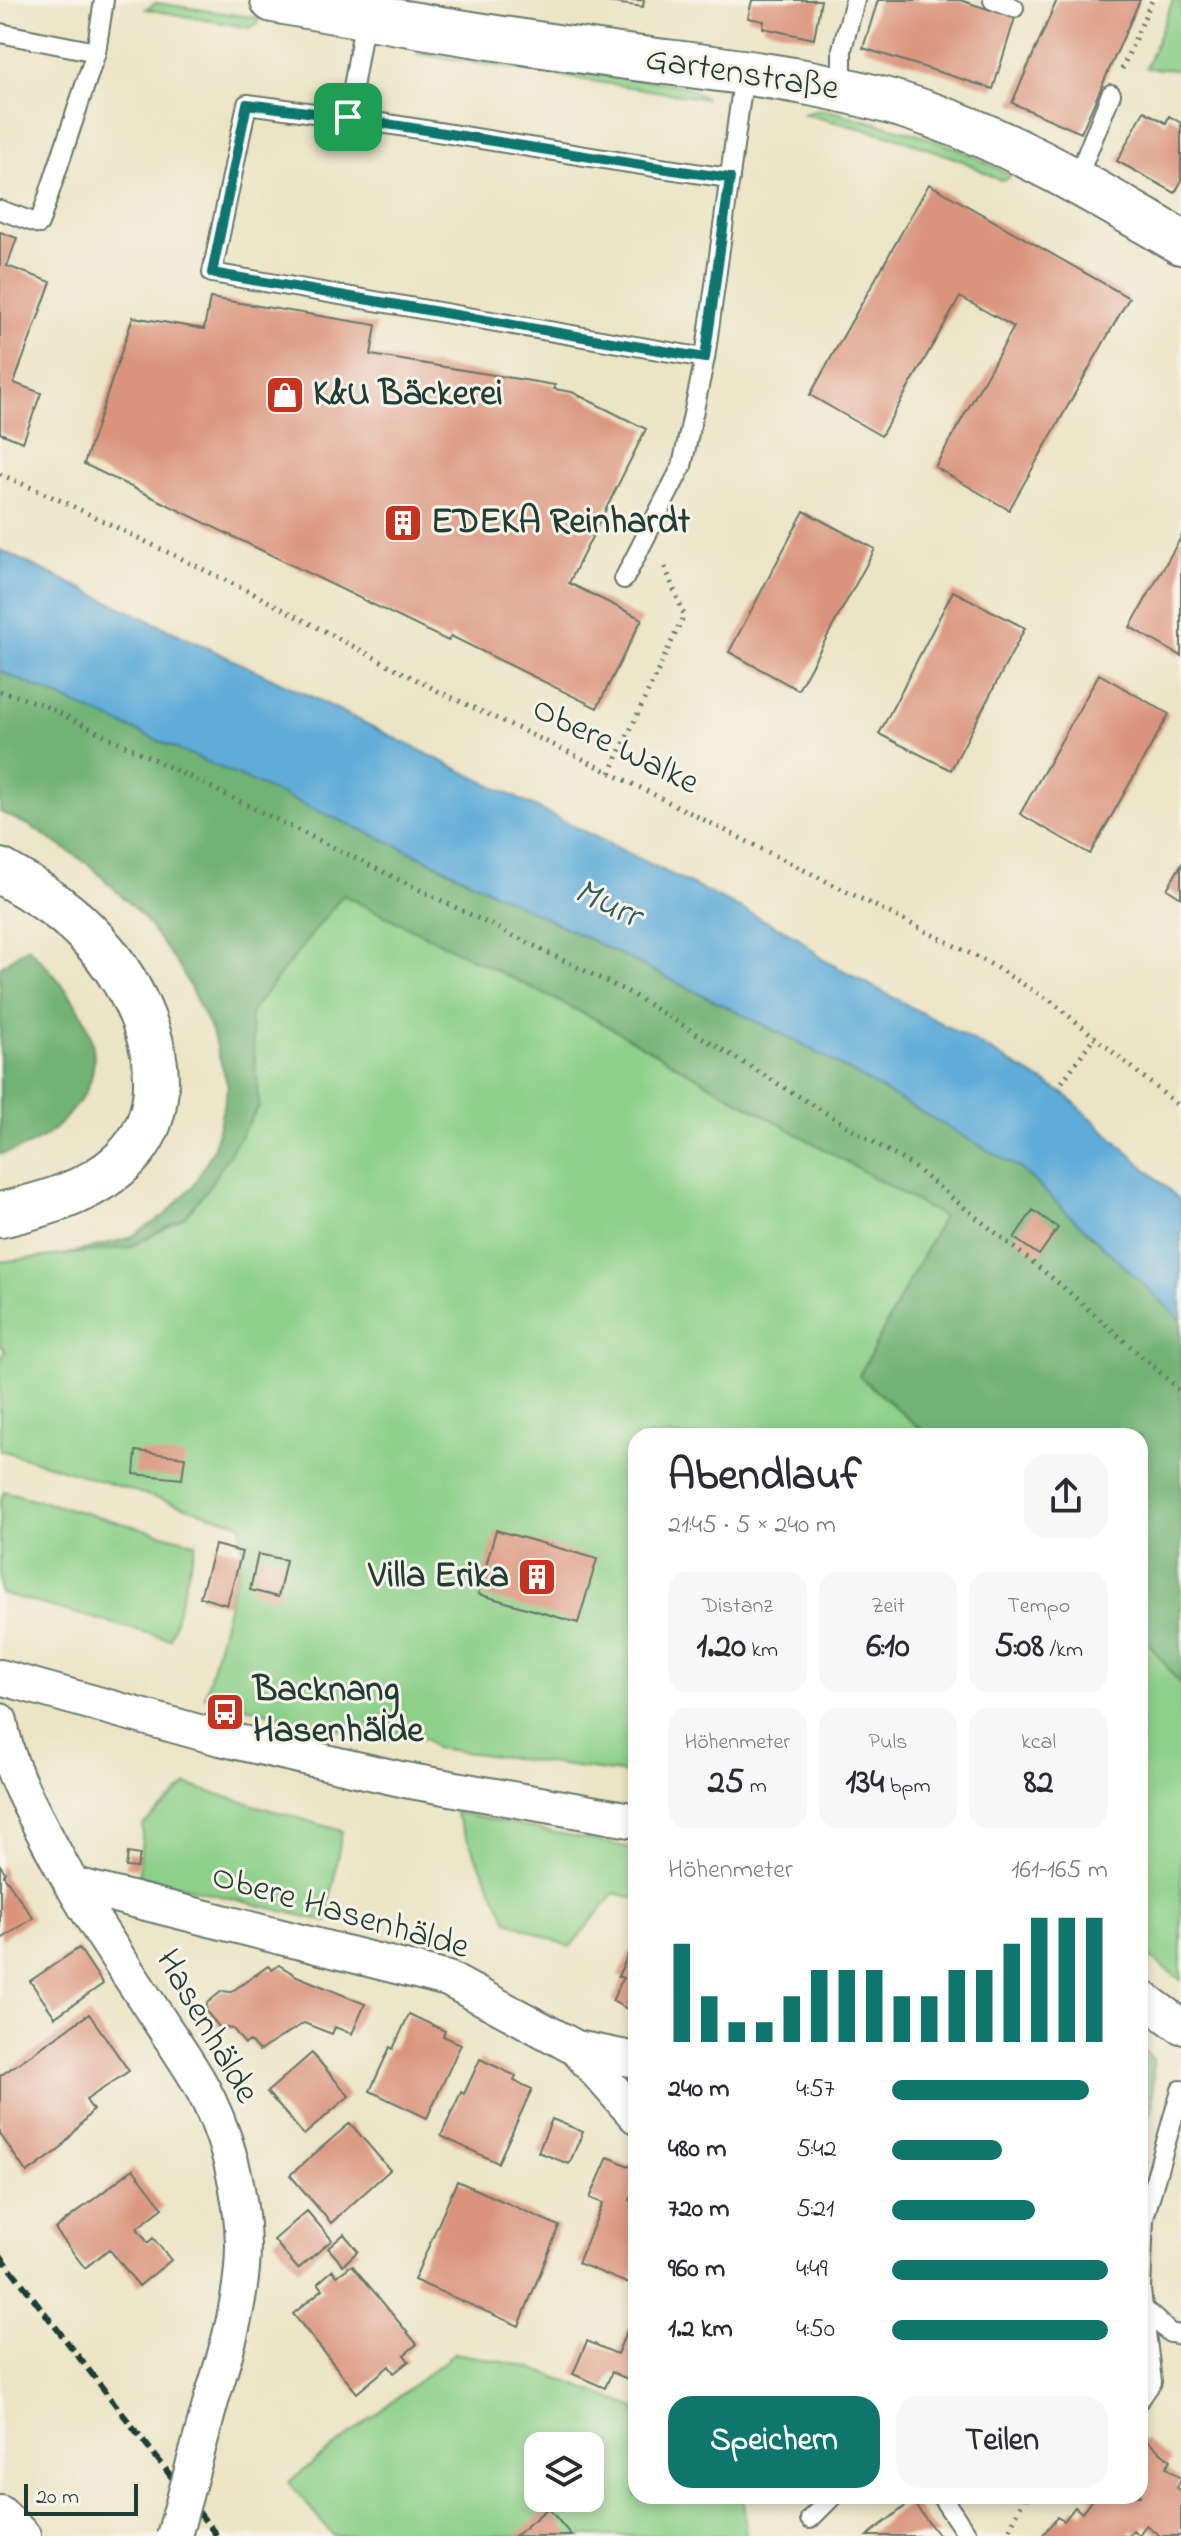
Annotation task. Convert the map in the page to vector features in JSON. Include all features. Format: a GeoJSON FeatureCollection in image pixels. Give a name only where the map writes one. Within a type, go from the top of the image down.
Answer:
{"type":"FeatureCollection","features":[{"type":"Feature","properties":{"kind":"street","name":"Gartenstraße"},"geometry":{"type":"LineString","coordinates":[[273,0],[487,38],[842,89],[933,115],[1076,181],[1181,242]]}},
{"type":"Feature","properties":{"kind":"street"},"geometry":{"type":"LineString","coordinates":[[0,871],[41,895],[84,929],[127,984],[149,1036],[156,1087],[147,1127],[121,1163],[96,1181],[66,1196],[0,1215]]}},
{"type":"Feature","properties":{"kind":"street"},"geometry":{"type":"LineString","coordinates":[[0,1677],[220,1738],[390,1777],[628,1820]]}},
{"type":"Feature","properties":{"kind":"street","name":"Hasenhälde"},"geometry":{"type":"LineString","coordinates":[[0,1721],[24,1795],[71,1884],[200,2083],[223,2136],[241,2211],[243,2248],[225,2356],[174,2536]]}},
{"type":"Feature","properties":{"kind":"street","name":"Obere Hasenhälde"},"geometry":{"type":"LineString","coordinates":[[71,1884],[448,1979],[576,2048],[628,2058]]}},
{"type":"Feature","properties":{"kind":"street"},"geometry":{"type":"LineString","coordinates":[[1148,2002],[1181,2026]]}},
{"type":"Feature","properties":{"kind":"street","name":"Obere Hasenhälde"},"geometry":{"type":"LineString","coordinates":[[576,2048],[628,2107]]}},
{"type":"Feature","properties":{"kind":"street"},"geometry":{"type":"LineString","coordinates":[[0,2513],[23,2536]]}},
{"type":"Feature","properties":{"kind":"lane"},"geometry":{"type":"LineString","coordinates":[[0,210],[39,224],[96,52],[104,0]]}},
{"type":"Feature","properties":{"kind":"lane"},"geometry":{"type":"LineString","coordinates":[[842,89],[842,49],[855,0]]}},
{"type":"Feature","properties":{"kind":"lane"},"geometry":{"type":"LineString","coordinates":[[993,0],[1014,8]]}},
{"type":"Feature","properties":{"kind":"lane"},"geometry":{"type":"LineString","coordinates":[[348,117],[365,17]]}},
{"type":"Feature","properties":{"kind":"lane"},"geometry":{"type":"LineString","coordinates":[[0,33],[96,52]]}},
{"type":"Feature","properties":{"kind":"lane"},"geometry":{"type":"LineString","coordinates":[[624,579],[682,466],[705,358],[744,73]]}},
{"type":"Feature","properties":{"kind":"lane"},"geometry":{"type":"LineString","coordinates":[[1076,181],[1111,94]]}},
{"type":"Feature","properties":{"kind":"lane"},"geometry":{"type":"LineString","coordinates":[[705,358],[212,273],[247,104],[348,117],[540,151],[730,178]]}},
{"type":"Feature","properties":{"kind":"lane"},"geometry":{"type":"LineString","coordinates":[[1148,2204],[1181,2090]]}},
{"type":"Feature","properties":{"kind":"lane"},"geometry":{"type":"LineString","coordinates":[[1168,2137],[1181,2156]]}},
{"type":"Feature","properties":{"kind":"lane"},"geometry":{"type":"LineString","coordinates":[[1148,2313],[1170,2333],[1181,2335]]}},
{"type":"Feature","properties":{"kind":"lane"},"geometry":{"type":"LineString","coordinates":[[1148,2346],[1152,2382],[1148,2388]]}},
{"type":"Feature","properties":{"kind":"lane"},"geometry":{"type":"LineString","coordinates":[[810,2519],[825,2504]]}},
{"type":"Feature","properties":{"kind":"lane"},"geometry":{"type":"LineString","coordinates":[[946,2504],[968,2536]]}},
{"type":"Feature","properties":{"kind":"path"},"geometry":{"type":"LineString","coordinates":[[1111,94],[1152,0]]}},
{"type":"Feature","properties":{"kind":"path","name":"Obere Walke"},"geometry":{"type":"LineString","coordinates":[[0,474],[256,595],[438,691],[610,773],[987,962],[1052,1002],[1181,1108]]}},
{"type":"Feature","properties":{"kind":"path"},"geometry":{"type":"LineString","coordinates":[[610,773],[684,615],[649,529]]}},
{"type":"Feature","properties":{"kind":"path"},"geometry":{"type":"LineString","coordinates":[[0,691],[41,704],[628,992],[911,1165],[1062,1286],[1181,1391]]}},
{"type":"Feature","properties":{"kind":"path"},"geometry":{"type":"LineString","coordinates":[[1062,1082],[1095,1036]]}},
{"type":"Feature","properties":{"kind":"path"},"geometry":{"type":"LineString","coordinates":[[1010,2536],[1009,2530],[1018,2504]]}},
{"type":"Feature","properties":{"kind":"green space"},"geometry":{"type":"Polygon","coordinates":[[[1173,0],[1181,0],[1181,70],[1146,68],[1173,0]]]}},
{"type":"Feature","properties":{"kind":"green space"},"geometry":{"type":"Polygon","coordinates":[[[156,3],[258,18],[259,22],[250,28],[146,9],[156,3]]]}},
{"type":"Feature","properties":{"kind":"green space"},"geometry":{"type":"Polygon","coordinates":[[[430,49],[685,86],[706,99],[419,54],[430,49]]]}},
{"type":"Feature","properties":{"kind":"green space"},"geometry":{"type":"Polygon","coordinates":[[[819,110],[914,133],[961,150],[1010,175],[1007,179],[999,180],[963,161],[895,137],[803,114],[819,110]]]}},
{"type":"Feature","properties":{"kind":"green space"},"geometry":{"type":"Polygon","coordinates":[[[0,671],[391,842],[800,1043],[1021,1169],[1181,1320],[1181,1685],[1148,1642],[1148,1428],[920,1428],[859,1376],[943,1217],[597,1020],[343,895],[250,1013],[259,1106],[207,1190],[184,1218],[130,1247],[64,1255],[129,1238],[165,1215],[193,1186],[214,1148],[228,1086],[212,1032],[182,971],[143,917],[91,866],[30,826],[0,812],[0,671]]]}},
{"type":"Feature","properties":{"kind":"green space"},"geometry":{"type":"Polygon","coordinates":[[[342,894],[597,1020],[943,1217],[859,1376],[920,1428],[628,1428],[628,1774],[435,1748],[426,1740],[407,1733],[389,1734],[388,1741],[205,1696],[242,1552],[241,1524],[0,1450],[0,1365],[5,1349],[0,1346],[0,1262],[130,1247],[184,1218],[259,1106],[250,1013],[342,894]]]}},
{"type":"Feature","properties":{"kind":"green space"},"geometry":{"type":"Polygon","coordinates":[[[28,947],[56,977],[81,1012],[93,1050],[93,1070],[83,1096],[57,1127],[31,1145],[0,1154],[0,967],[28,947]]]}},
{"type":"Feature","properties":{"kind":"green space"},"geometry":{"type":"Polygon","coordinates":[[[4,1491],[196,1543],[170,1639],[0,1593],[0,1505],[4,1491]]]}},
{"type":"Feature","properties":{"kind":"green space"},"geometry":{"type":"Polygon","coordinates":[[[1148,1642],[1181,1685],[1181,1980],[1148,1956],[1148,1642]]]}},
{"type":"Feature","properties":{"kind":"green space"},"geometry":{"type":"Polygon","coordinates":[[[187,1785],[342,1831],[327,1922],[139,1876],[143,1825],[187,1785]]]}},
{"type":"Feature","properties":{"kind":"green space"},"geometry":{"type":"Polygon","coordinates":[[[454,1812],[628,1847],[628,1897],[615,1893],[570,1947],[508,1921],[454,1812]]]}},
{"type":"Feature","properties":{"kind":"green space"},"geometry":{"type":"Polygon","coordinates":[[[1148,2054],[1153,2059],[1152,2112],[1148,2111],[1148,2054]]]}},
{"type":"Feature","properties":{"kind":"green space"},"geometry":{"type":"Polygon","coordinates":[[[455,2353],[529,2367],[628,2405],[628,2504],[744,2504],[746,2536],[333,2536],[289,2482],[455,2353]]]}},
{"type":"Feature","properties":{"kind":"water","name":"Murr"},"geometry":{"type":"Polygon","coordinates":[[[0,550],[314,698],[798,937],[822,959],[1066,1095],[1181,1201],[1181,1320],[1021,1169],[800,1043],[414,853],[0,671],[0,550]]]}},
{"type":"Feature","properties":{"kind":"building"},"geometry":{"type":"Polygon","coordinates":[[[606,0],[644,0],[643,7],[606,0]]]}},
{"type":"Feature","properties":{"kind":"building"},"geometry":{"type":"Polygon","coordinates":[[[752,0],[821,0],[814,39],[763,28],[764,21],[748,18],[752,0]]]}},
{"type":"Feature","properties":{"kind":"building"},"geometry":{"type":"Polygon","coordinates":[[[878,0],[960,0],[1015,18],[993,89],[863,48],[878,0]]]}},
{"type":"Feature","properties":{"kind":"building"},"geometry":{"type":"Polygon","coordinates":[[[1057,0],[1140,0],[1081,133],[1012,103],[1057,0]]]}},
{"type":"Feature","properties":{"kind":"building"},"geometry":{"type":"Polygon","coordinates":[[[1144,111],[1166,123],[1169,116],[1181,123],[1181,182],[1175,193],[1117,161],[1144,111]]]}},
{"type":"Feature","properties":{"kind":"building"},"geometry":{"type":"Polygon","coordinates":[[[929,184],[1129,298],[1009,510],[935,467],[1014,327],[960,297],[881,436],[810,395],[929,184]]]}},
{"type":"Feature","properties":{"kind":"building"},"geometry":{"type":"Polygon","coordinates":[[[0,232],[17,238],[7,266],[51,282],[14,383],[41,393],[23,442],[0,433],[0,232]]]}},
{"type":"Feature","properties":{"kind":"building","name":"EDEKA Reinhardt"},"geometry":{"type":"Polygon","coordinates":[[[210,298],[376,325],[371,355],[555,385],[554,389],[572,392],[646,429],[569,583],[642,619],[597,708],[451,636],[448,641],[84,464],[133,317],[204,329],[210,298]]]}},
{"type":"Feature","properties":{"kind":"building"},"geometry":{"type":"Polygon","coordinates":[[[804,511],[875,549],[798,690],[729,652],[804,511]]]}},
{"type":"Feature","properties":{"kind":"building"},"geometry":{"type":"Polygon","coordinates":[[[1181,537],[1181,656],[1130,627],[1181,537]]]}},
{"type":"Feature","properties":{"kind":"building"},"geometry":{"type":"Polygon","coordinates":[[[953,591],[1025,628],[951,770],[879,734],[953,591]]]}},
{"type":"Feature","properties":{"kind":"building"},"geometry":{"type":"Polygon","coordinates":[[[1099,674],[1169,714],[1090,854],[1020,814],[1099,674]]]}},
{"type":"Feature","properties":{"kind":"building"},"geometry":{"type":"Polygon","coordinates":[[[1181,865],[1181,898],[1167,889],[1181,865]]]}},
{"type":"Feature","properties":{"kind":"building"},"geometry":{"type":"Polygon","coordinates":[[[1033,1210],[1058,1228],[1039,1255],[1014,1238],[1033,1210]]]}},
{"type":"Feature","properties":{"kind":"building"},"geometry":{"type":"Polygon","coordinates":[[[136,1451],[185,1457],[182,1479],[134,1474],[136,1451]]]}},
{"type":"Feature","properties":{"kind":"building","name":"Villa Erika"},"geometry":{"type":"Polygon","coordinates":[[[496,1530],[597,1559],[578,1623],[478,1594],[496,1530]]]}},
{"type":"Feature","properties":{"kind":"building"},"geometry":{"type":"Polygon","coordinates":[[[215,1545],[242,1552],[227,1605],[200,1597],[215,1545]]]}},
{"type":"Feature","properties":{"kind":"building"},"geometry":{"type":"Polygon","coordinates":[[[258,1554],[286,1560],[278,1597],[250,1590],[258,1554]]]}},
{"type":"Feature","properties":{"kind":"building"},"geometry":{"type":"Polygon","coordinates":[[[128,1853],[140,1855],[137,1868],[126,1867],[128,1853]]]}},
{"type":"Feature","properties":{"kind":"building"},"geometry":{"type":"Polygon","coordinates":[[[0,1865],[4,1876],[33,1918],[0,1940],[0,1865]]]}},
{"type":"Feature","properties":{"kind":"building"},"geometry":{"type":"Polygon","coordinates":[[[79,1948],[103,1984],[55,2017],[30,1981],[79,1948]]]}},
{"type":"Feature","properties":{"kind":"building"},"geometry":{"type":"Polygon","coordinates":[[[628,1955],[628,2009],[612,2001],[623,1978],[618,1976],[628,1955]]]}},
{"type":"Feature","properties":{"kind":"building"},"geometry":{"type":"Polygon","coordinates":[[[279,1965],[297,1976],[365,2004],[352,2034],[335,2027],[332,2034],[304,2023],[259,2051],[250,2041],[245,2044],[233,2029],[219,2027],[206,2011],[207,2003],[222,1991],[231,1992],[268,1966],[272,1970],[279,1965]]]}},
{"type":"Feature","properties":{"kind":"building"},"geometry":{"type":"Polygon","coordinates":[[[89,2014],[129,2071],[86,2100],[93,2110],[59,2150],[27,2173],[0,2134],[0,2076],[89,2014]]]}},
{"type":"Feature","properties":{"kind":"building"},"geometry":{"type":"Polygon","coordinates":[[[409,2014],[445,2031],[443,2036],[461,2044],[427,2118],[370,2091],[409,2014]]]}},
{"type":"Feature","properties":{"kind":"building"},"geometry":{"type":"Polygon","coordinates":[[[312,2053],[349,2096],[304,2135],[267,2092],[312,2053]]]}},
{"type":"Feature","properties":{"kind":"building"},"geometry":{"type":"Polygon","coordinates":[[[480,2059],[516,2076],[514,2081],[532,2089],[498,2163],[441,2136],[480,2059]]]}},
{"type":"Feature","properties":{"kind":"building"},"geometry":{"type":"Polygon","coordinates":[[[552,2119],[583,2132],[569,2164],[538,2152],[552,2119]]]}},
{"type":"Feature","properties":{"kind":"building"},"geometry":{"type":"Polygon","coordinates":[[[350,2123],[390,2170],[331,2223],[290,2175],[350,2123]]]}},
{"type":"Feature","properties":{"kind":"building"},"geometry":{"type":"Polygon","coordinates":[[[608,2157],[628,2166],[628,2284],[578,2263],[603,2203],[590,2198],[608,2157]]]}},
{"type":"Feature","properties":{"kind":"building"},"geometry":{"type":"Polygon","coordinates":[[[133,2169],[163,2208],[137,2228],[148,2243],[153,2238],[171,2260],[139,2286],[109,2249],[85,2268],[55,2229],[133,2169]]]}},
{"type":"Feature","properties":{"kind":"building"},"geometry":{"type":"Polygon","coordinates":[[[457,2181],[559,2226],[519,2326],[414,2280],[457,2181]]]}},
{"type":"Feature","properties":{"kind":"building"},"geometry":{"type":"Polygon","coordinates":[[[307,2211],[332,2240],[298,2269],[274,2240],[307,2211]]]}},
{"type":"Feature","properties":{"kind":"building"},"geometry":{"type":"Polygon","coordinates":[[[344,2234],[358,2251],[343,2265],[328,2248],[344,2234]]]}},
{"type":"Feature","properties":{"kind":"building"},"geometry":{"type":"Polygon","coordinates":[[[352,2265],[417,2344],[404,2355],[409,2361],[394,2373],[389,2366],[357,2393],[293,2314],[323,2289],[318,2283],[333,2270],[337,2276],[352,2265]]]}},
{"type":"Feature","properties":{"kind":"building"},"geometry":{"type":"Polygon","coordinates":[[[628,2328],[628,2379],[612,2372],[605,2388],[573,2374],[587,2341],[617,2354],[628,2328]]]}},
{"type":"Feature","properties":{"kind":"building"},"geometry":{"type":"Polygon","coordinates":[[[1148,2442],[1171,2460],[1166,2467],[1181,2478],[1177,2488],[1181,2491],[1181,2536],[1160,2536],[1146,2525],[1139,2535],[1133,2530],[1128,2536],[1042,2536],[1057,2517],[1064,2521],[1075,2507],[1082,2513],[1089,2504],[1148,2504],[1148,2442]]]}},
{"type":"Feature","properties":{"kind":"building"},"geometry":{"type":"Polygon","coordinates":[[[908,2504],[914,2504],[939,2536],[867,2536],[908,2504]]]}},
{"type":"Feature","properties":{"kind":"building"},"geometry":{"type":"Polygon","coordinates":[[[543,2512],[551,2512],[572,2536],[515,2536],[543,2512]]]}},
{"type":"Feature","properties":{"kind":"railway"},"geometry":{"type":"LineString","coordinates":[[0,2255],[217,2536]]}},
{"type":"Feature","properties":{"kind":"place","name":"K&U Bäckerei"},"geometry":{"type":"Point","coordinates":[285,395]}},
{"type":"Feature","properties":{"kind":"place","name":"EDEKA Reinhardt"},"geometry":{"type":"Point","coordinates":[403,523]}},
{"type":"Feature","properties":{"kind":"place","name":"Villa Erika"},"geometry":{"type":"Point","coordinates":[537,1577]}},
{"type":"Feature","properties":{"kind":"place","name":"Backnang Hasenhälde"},"geometry":{"type":"Point","coordinates":[225,1712]}},
{"type":"Feature","properties":{"kind":"route"},"geometry":{"type":"LineString","coordinates":[[247,104],[348,117],[540,151],[730,178],[705,358],[212,273],[247,104]]}}]}
